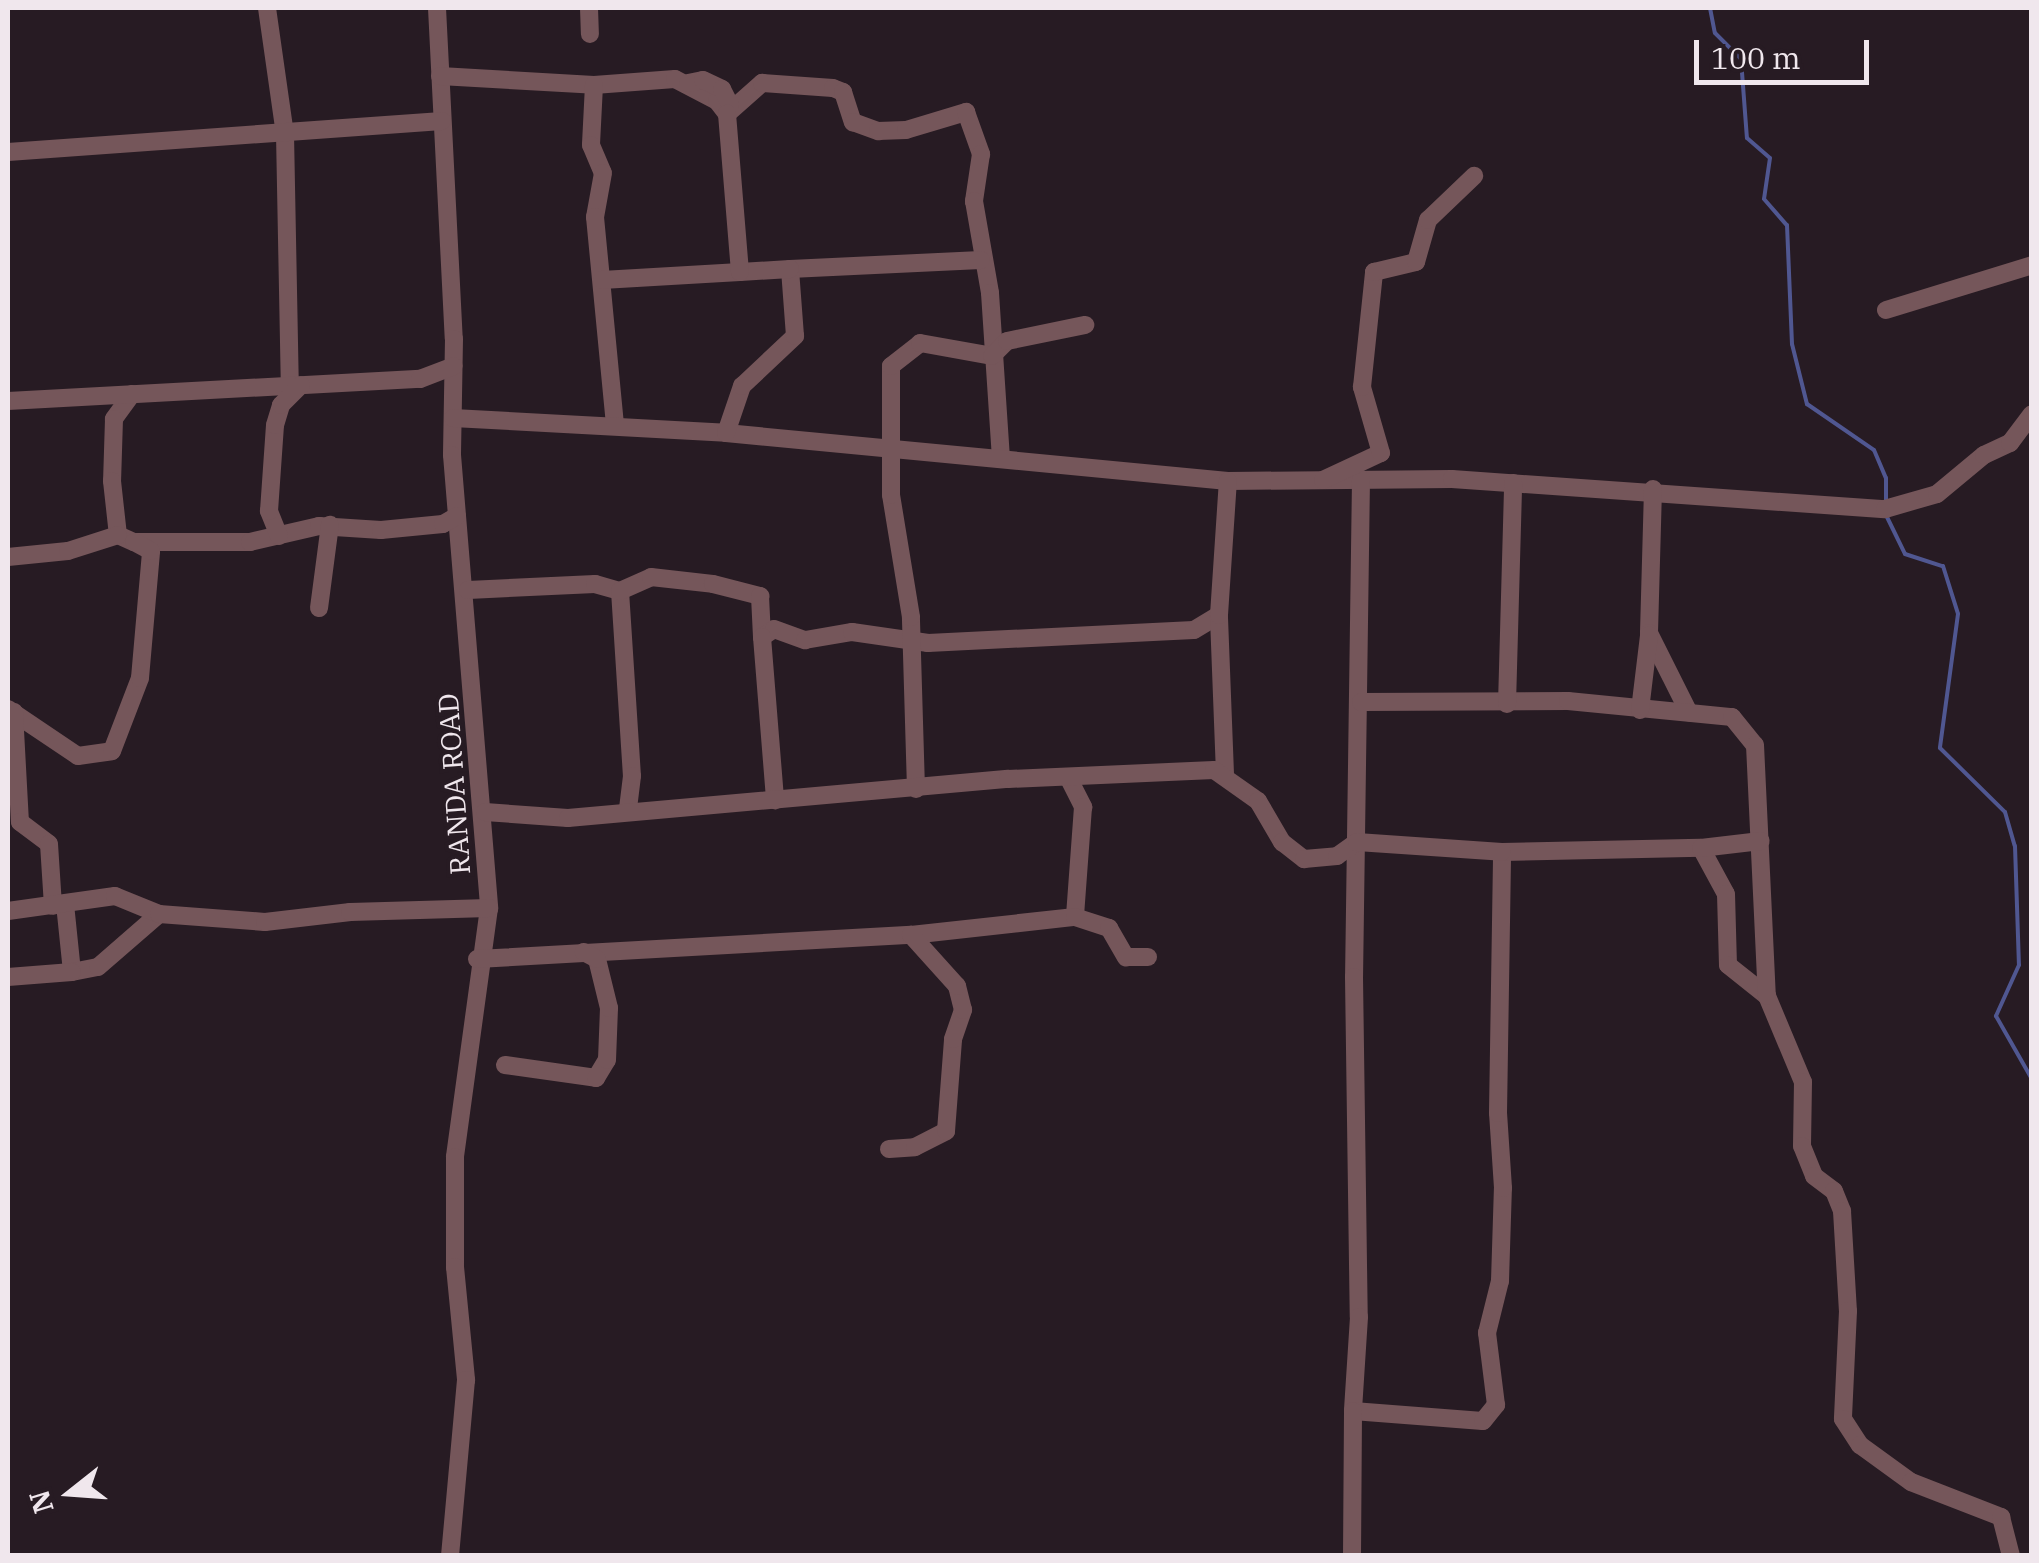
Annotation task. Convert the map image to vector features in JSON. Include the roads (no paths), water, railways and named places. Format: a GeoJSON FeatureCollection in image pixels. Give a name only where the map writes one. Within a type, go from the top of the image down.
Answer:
{"type":"FeatureCollection","features":[{"type":"Feature","properties":{"kind":"street"},"geometry":{"type":"LineString","coordinates":[[267,8],[285,134],[296,385],[282,405],[275,425],[269,511],[279,536]]}},
{"type":"Feature","properties":{"kind":"street","name":"RANDA ROAD"},"geometry":{"type":"LineString","coordinates":[[437,8],[458,516],[468,590],[489,908],[477,959],[455,1157],[455,1267],[466,1380],[450,1556]]}},
{"type":"Feature","properties":{"kind":"street"},"geometry":{"type":"LineString","coordinates":[[588,8],[590,34]]}},
{"type":"Feature","properties":{"kind":"street"},"geometry":{"type":"LineString","coordinates":[[440,76],[594,85],[665,79],[685,84],[729,109]]}},
{"type":"Feature","properties":{"kind":"street"},"geometry":{"type":"LineString","coordinates":[[729,109],[772,81],[843,92],[853,122],[878,131],[906,130],[966,112],[981,154],[974,201],[980,260],[990,293],[1000,456]]}},
{"type":"Feature","properties":{"kind":"street"},"geometry":{"type":"LineString","coordinates":[[594,85],[591,145],[603,173],[595,217],[616,424]]}},
{"type":"Feature","properties":{"kind":"street"},"geometry":{"type":"LineString","coordinates":[[729,109],[740,272]]}},
{"type":"Feature","properties":{"kind":"street"},"geometry":{"type":"LineString","coordinates":[[8,152],[442,122]]}},
{"type":"Feature","properties":{"kind":"street"},"geometry":{"type":"LineString","coordinates":[[1323,480],[1380,454],[1362,387],[1374,272],[1416,262],[1428,220],[1474,176]]}},
{"type":"Feature","properties":{"kind":"street"},"geometry":{"type":"LineString","coordinates":[[602,280],[980,260]]}},
{"type":"Feature","properties":{"kind":"street"},"geometry":{"type":"LineString","coordinates":[[1886,310],[2032,266]]}},
{"type":"Feature","properties":{"kind":"street"},"geometry":{"type":"LineString","coordinates":[[726,433],[742,386],[795,336],[790,269]]}},
{"type":"Feature","properties":{"kind":"street"},"geometry":{"type":"LineString","coordinates":[[992,356],[1007,341],[1084,324]]}},
{"type":"Feature","properties":{"kind":"street"},"geometry":{"type":"LineString","coordinates":[[916,789],[910,641],[892,447],[891,366],[920,343],[992,356]]}},
{"type":"Feature","properties":{"kind":"street"},"geometry":{"type":"LineString","coordinates":[[8,401],[420,379],[454,366]]}},
{"type":"Feature","properties":{"kind":"street"},"geometry":{"type":"LineString","coordinates":[[126,538],[114,419],[132,394]]}},
{"type":"Feature","properties":{"kind":"street"},"geometry":{"type":"LineString","coordinates":[[453,418],[616,424],[1000,456],[1228,481],[1513,483],[1654,489],[1825,506],[1919,503],[2010,444],[2032,414]]}},
{"type":"Feature","properties":{"kind":"street"},"geometry":{"type":"LineString","coordinates":[[1352,1556],[1353,1412],[1359,1317],[1357,842],[1362,702],[1361,480]]}},
{"type":"Feature","properties":{"kind":"street"},"geometry":{"type":"LineString","coordinates":[[1225,774],[1219,615],[1228,481]]}},
{"type":"Feature","properties":{"kind":"street"},"geometry":{"type":"LineString","coordinates":[[1507,704],[1513,483]]}},
{"type":"Feature","properties":{"kind":"street"},"geometry":{"type":"LineString","coordinates":[[1640,710],[1649,633],[1654,489]]}},
{"type":"Feature","properties":{"kind":"street"},"geometry":{"type":"LineString","coordinates":[[8,557],[68,551],[126,538],[279,536],[330,525],[382,530],[443,524],[458,516]]}},
{"type":"Feature","properties":{"kind":"street"},"geometry":{"type":"LineString","coordinates":[[318,608],[330,525]]}},
{"type":"Feature","properties":{"kind":"street"},"geometry":{"type":"LineString","coordinates":[[11,710],[78,756],[112,751],[140,678],[151,551],[126,538]]}},
{"type":"Feature","properties":{"kind":"street"},"geometry":{"type":"LineString","coordinates":[[468,590],[594,584],[620,592],[651,577],[671,577],[760,596],[775,800]]}},
{"type":"Feature","properties":{"kind":"street"},"geometry":{"type":"LineString","coordinates":[[620,592],[632,776],[628,810]]}},
{"type":"Feature","properties":{"kind":"street"},"geometry":{"type":"LineString","coordinates":[[762,637],[774,629],[804,640],[852,632],[910,641],[1194,630],[1219,615]]}},
{"type":"Feature","properties":{"kind":"street"},"geometry":{"type":"LineString","coordinates":[[1649,633],[1689,713]]}},
{"type":"Feature","properties":{"kind":"street"},"geometry":{"type":"LineString","coordinates":[[1362,702],[1568,701],[1640,710],[1724,712],[1750,736],[1761,841],[1768,996],[1803,1082],[1802,1146],[1814,1176],[1834,1191],[1842,1211],[1848,1311],[1843,1419],[1860,1445],[1911,1482],[2000,1518],[2011,1556]]}},
{"type":"Feature","properties":{"kind":"street"},"geometry":{"type":"LineString","coordinates":[[11,710],[20,822],[49,844],[72,972]]}},
{"type":"Feature","properties":{"kind":"street"},"geometry":{"type":"LineString","coordinates":[[485,812],[568,818],[628,810],[1068,777],[1225,774],[1258,801],[1291,852],[1304,858],[1337,856],[1357,842],[1502,852],[1702,848],[1761,841]]}},
{"type":"Feature","properties":{"kind":"street"},"geometry":{"type":"LineString","coordinates":[[1068,777],[1083,807],[1075,917]]}},
{"type":"Feature","properties":{"kind":"street"},"geometry":{"type":"LineString","coordinates":[[1702,848],[1726,894],[1728,965],[1768,996]]}},
{"type":"Feature","properties":{"kind":"street"},"geometry":{"type":"LineString","coordinates":[[1353,1412],[1483,1421],[1496,1405],[1487,1333],[1500,1281],[1503,1188],[1498,1114],[1502,852]]}},
{"type":"Feature","properties":{"kind":"street"},"geometry":{"type":"LineString","coordinates":[[8,911],[115,896],[159,914],[266,922],[350,912],[489,908]]}},
{"type":"Feature","properties":{"kind":"street"},"geometry":{"type":"LineString","coordinates":[[8,977],[98,967],[159,914]]}},
{"type":"Feature","properties":{"kind":"street"},"geometry":{"type":"LineString","coordinates":[[477,959],[911,935],[1075,917],[1108,928],[1126,957],[1148,958]]}},
{"type":"Feature","properties":{"kind":"street"},"geometry":{"type":"LineString","coordinates":[[889,1150],[915,1147],[946,1131],[953,1040],[963,1010],[957,986],[911,935]]}},
{"type":"Feature","properties":{"kind":"street"},"geometry":{"type":"LineString","coordinates":[[505,1065],[596,1078],[607,1060],[609,1008],[597,960],[584,952]]}},
{"type":"Feature","properties":{"kind":"waterway"},"geometry":{"type":"LineString","coordinates":[[1710,8],[1715,33],[1741,59],[1747,138],[1770,158],[1764,199],[1787,225],[1792,344],[1807,404],[1874,450],[1886,478],[1886,501]]}},
{"type":"Feature","properties":{"kind":"waterway"},"geometry":{"type":"LineString","coordinates":[[1886,515],[1905,554],[1943,566],[1958,614],[1940,748],[2005,812],[2015,846],[2019,965],[1996,1016],[2032,1079]]}}]}
